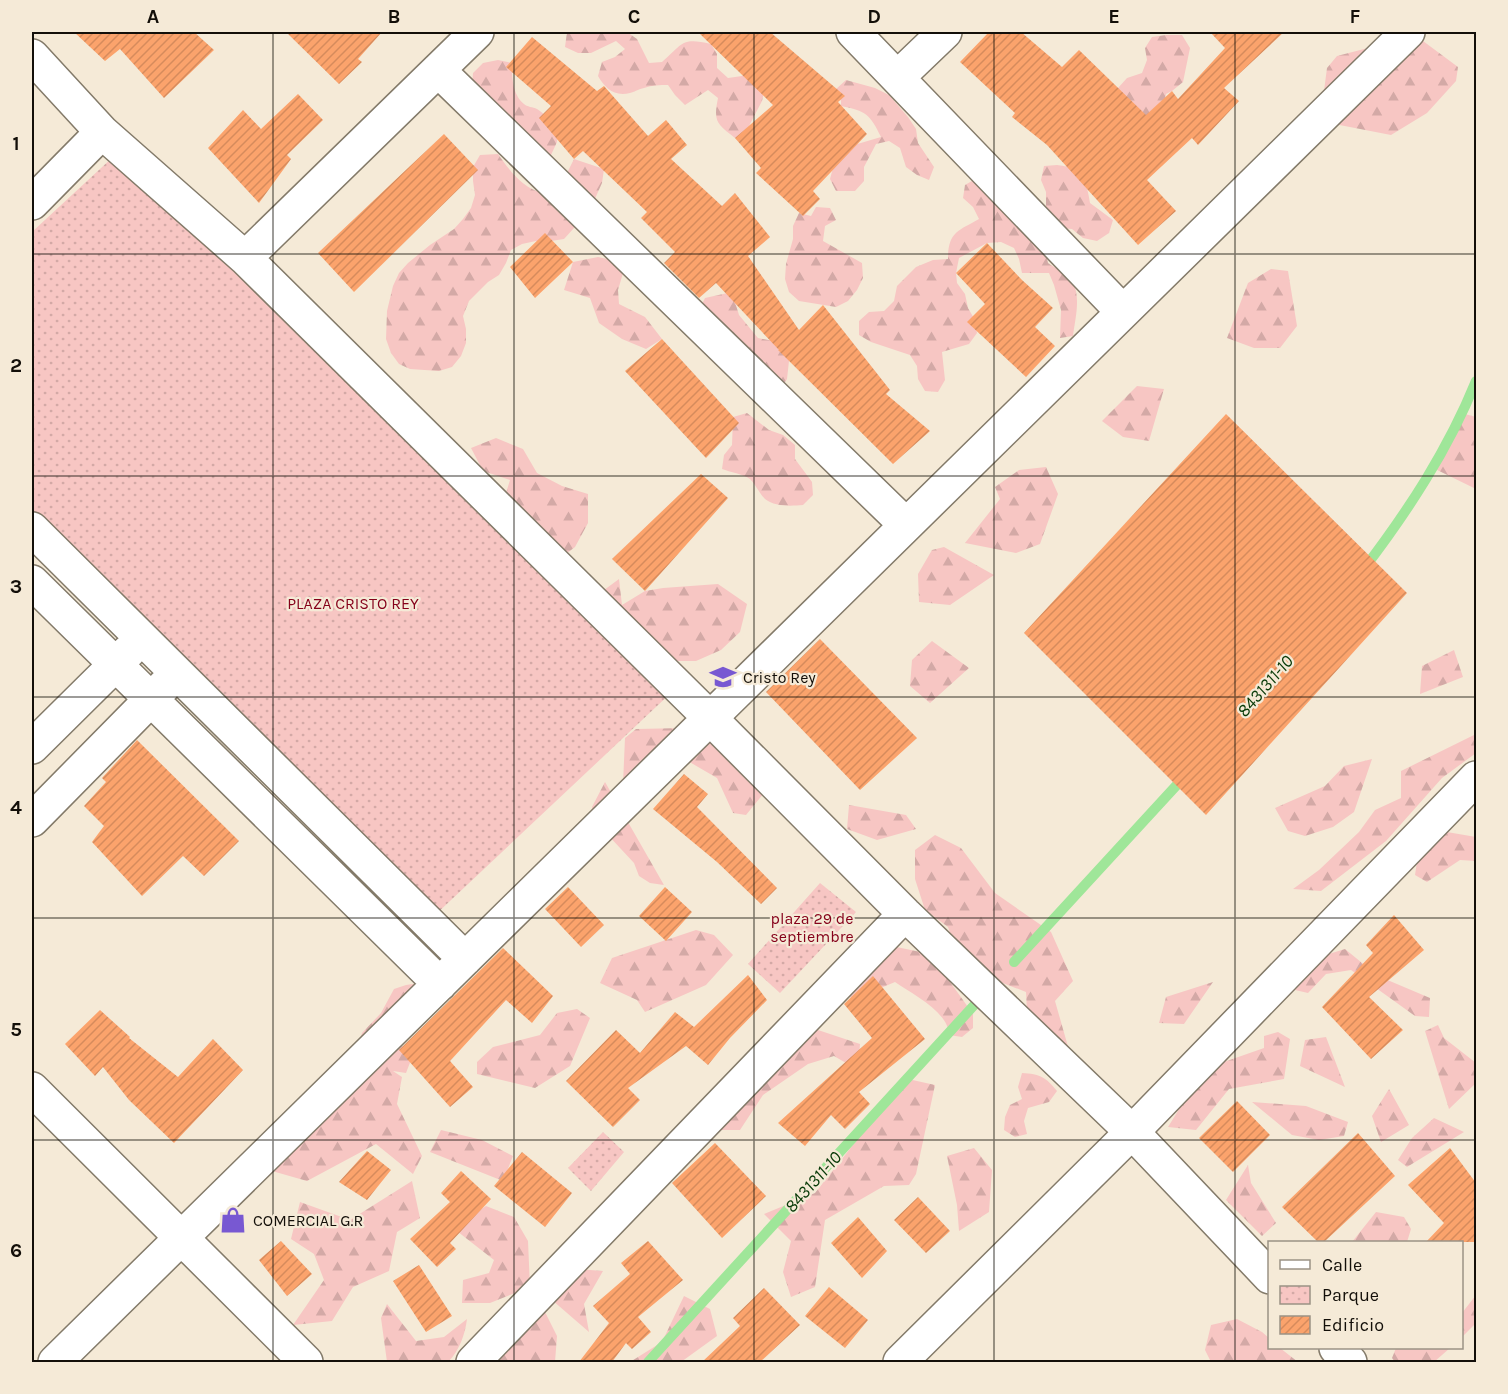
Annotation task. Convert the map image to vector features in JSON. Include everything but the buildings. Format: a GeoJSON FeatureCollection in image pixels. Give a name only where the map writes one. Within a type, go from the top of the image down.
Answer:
{"type":"FeatureCollection","features":[{"type":"Feature","properties":{"kind":"street"},"geometry":{"type":"LineString","coordinates":[[245,258],[477,32]]}},
{"type":"Feature","properties":{"kind":"street"},"geometry":{"type":"LineString","coordinates":[[853,32],[1123,312]]}},
{"type":"Feature","properties":{"kind":"street"},"geometry":{"type":"LineString","coordinates":[[898,77],[945,32]]}},
{"type":"Feature","properties":{"kind":"street"},"geometry":{"type":"LineString","coordinates":[[55,1362],[1408,32]]}},
{"type":"Feature","properties":{"kind":"street"},"geometry":{"type":"LineString","coordinates":[[32,56],[102,132],[245,258],[905,914],[1132,1132],[1268,1276]]}},
{"type":"Feature","properties":{"kind":"street"},"geometry":{"type":"LineString","coordinates":[[438,70],[906,525]]}},
{"type":"Feature","properties":{"kind":"street"},"geometry":{"type":"LineString","coordinates":[[32,203],[102,132]]}},
{"type":"Feature","properties":{"kind":"street"},"geometry":{"type":"LineString","coordinates":[[32,529],[465,959]]}},
{"type":"Feature","properties":{"kind":"street"},"geometry":{"type":"LineString","coordinates":[[32,582],[440,984]]}},
{"type":"Feature","properties":{"kind":"street"},"geometry":{"type":"LineString","coordinates":[[32,747],[141,639]]}},
{"type":"Feature","properties":{"kind":"street"},"geometry":{"type":"LineString","coordinates":[[32,820],[177,674]]}},
{"type":"Feature","properties":{"kind":"street"},"geometry":{"type":"LineString","coordinates":[[900,1362],[1472,792]]}},
{"type":"Feature","properties":{"kind":"street"},"geometry":{"type":"LineString","coordinates":[[473,1362],[905,914]]}},
{"type":"Feature","properties":{"kind":"street"},"geometry":{"type":"LineString","coordinates":[[32,1089],[306,1362]]}},
{"type":"Feature","properties":{"kind":"street"},"geometry":{"type":"LineString","coordinates":[[1338,1349],[1350,1362]]}},
{"type":"Feature","properties":{"kind":"green space"},"geometry":{"type":"Polygon","coordinates":[[[567,32],[627,32],[637,39],[649,63],[662,62],[688,42],[711,44],[717,54],[717,68],[728,78],[742,76],[748,72],[765,88],[762,101],[748,132],[735,138],[720,126],[716,118],[718,98],[708,90],[685,105],[668,85],[650,86],[624,94],[615,93],[598,76],[602,62],[615,57],[625,49],[616,41],[591,53],[578,53],[565,47],[567,32]]]}},
{"type":"Feature","properties":{"kind":"green space"},"geometry":{"type":"Polygon","coordinates":[[[1182,35],[1190,48],[1183,82],[1166,94],[1163,108],[1155,120],[1103,93],[1118,88],[1127,78],[1142,73],[1147,60],[1145,48],[1152,37],[1182,35]]]}},
{"type":"Feature","properties":{"kind":"green space"},"geometry":{"type":"Polygon","coordinates":[[[1395,41],[1423,41],[1458,67],[1456,81],[1427,113],[1391,135],[1324,122],[1318,95],[1322,106],[1327,68],[1337,56],[1395,41]]]}},
{"type":"Feature","properties":{"kind":"green space"},"geometry":{"type":"Polygon","coordinates":[[[498,60],[512,63],[514,85],[520,100],[525,105],[540,111],[558,129],[557,142],[551,155],[538,157],[471,100],[473,73],[483,63],[498,60]]]}},
{"type":"Feature","properties":{"kind":"green space"},"geometry":{"type":"Polygon","coordinates":[[[846,80],[875,88],[889,95],[908,117],[916,129],[918,143],[934,167],[929,180],[906,167],[900,148],[889,141],[876,144],[864,167],[864,181],[855,191],[836,191],[830,179],[834,164],[854,145],[881,137],[870,118],[862,112],[841,106],[835,90],[846,80]]]}},
{"type":"Feature","properties":{"kind":"green space","name":"PLAZA CRISTO REY"},"geometry":{"type":"Polygon","coordinates":[[[128,143],[674,690],[433,917],[32,516],[32,232],[128,143]]]}},
{"type":"Feature","properties":{"kind":"green space"},"geometry":{"type":"Polygon","coordinates":[[[498,154],[520,180],[535,190],[551,192],[564,185],[574,159],[604,169],[602,183],[585,221],[574,228],[564,239],[536,241],[522,244],[511,250],[499,275],[488,282],[469,301],[463,316],[466,343],[461,356],[452,367],[439,371],[410,369],[399,364],[391,353],[386,339],[387,311],[393,286],[399,273],[408,263],[454,229],[471,208],[475,195],[473,167],[480,155],[498,154]]]}},
{"type":"Feature","properties":{"kind":"green space"},"geometry":{"type":"Polygon","coordinates":[[[1044,166],[1070,167],[1080,174],[1087,188],[1090,203],[1113,220],[1109,233],[1097,241],[1083,238],[1072,229],[1059,228],[1049,219],[1046,192],[1041,180],[1044,166]]]}},
{"type":"Feature","properties":{"kind":"green space"},"geometry":{"type":"Polygon","coordinates":[[[977,178],[1045,250],[1048,263],[1071,280],[1077,300],[1073,336],[1060,338],[1061,310],[1049,273],[1022,273],[1014,248],[1001,242],[987,243],[959,258],[956,273],[957,283],[965,294],[968,308],[975,320],[977,333],[969,344],[942,352],[945,380],[938,392],[925,391],[918,379],[917,366],[910,355],[871,342],[859,335],[859,321],[869,312],[884,311],[894,301],[897,286],[916,267],[933,260],[948,259],[952,238],[960,230],[979,219],[973,207],[963,198],[965,185],[977,178]]]}},
{"type":"Feature","properties":{"kind":"green space"},"geometry":{"type":"Polygon","coordinates":[[[816,207],[830,208],[836,220],[825,226],[823,241],[862,263],[863,278],[857,290],[848,301],[836,307],[799,301],[789,292],[785,279],[786,264],[793,239],[793,226],[799,213],[811,216],[816,207]]]}},
{"type":"Feature","properties":{"kind":"green space"},"geometry":{"type":"Polygon","coordinates":[[[598,257],[626,263],[618,290],[619,304],[645,317],[662,339],[646,349],[622,339],[599,323],[590,298],[564,290],[573,262],[598,257]]]}},
{"type":"Feature","properties":{"kind":"green space"},"geometry":{"type":"Polygon","coordinates":[[[1271,269],[1288,271],[1297,326],[1280,348],[1254,348],[1227,338],[1248,283],[1271,269]]]}},
{"type":"Feature","properties":{"kind":"green space"},"geometry":{"type":"Polygon","coordinates":[[[732,292],[739,315],[758,338],[779,342],[790,352],[787,379],[779,391],[727,372],[715,364],[706,352],[698,312],[705,298],[732,292]]]}},
{"type":"Feature","properties":{"kind":"green space"},"geometry":{"type":"Polygon","coordinates":[[[1137,386],[1164,389],[1149,441],[1123,437],[1102,421],[1137,386]]]}},
{"type":"Feature","properties":{"kind":"green space"},"geometry":{"type":"Polygon","coordinates":[[[747,413],[769,430],[783,435],[795,445],[795,459],[812,482],[813,495],[803,505],[769,502],[750,479],[722,469],[724,455],[732,445],[733,417],[747,413]]]}},
{"type":"Feature","properties":{"kind":"green space"},"geometry":{"type":"Polygon","coordinates":[[[1465,414],[1476,417],[1476,489],[1433,468],[1465,414]]]}},
{"type":"Feature","properties":{"kind":"green space"},"geometry":{"type":"Polygon","coordinates":[[[496,438],[523,449],[537,473],[562,486],[588,494],[588,523],[575,547],[553,564],[502,506],[510,480],[483,471],[471,448],[496,438]]]}},
{"type":"Feature","properties":{"kind":"green space"},"geometry":{"type":"Polygon","coordinates":[[[1046,467],[1058,494],[1040,544],[1016,553],[965,543],[1000,499],[995,487],[1019,470],[1046,467]]]}},
{"type":"Feature","properties":{"kind":"green space"},"geometry":{"type":"Polygon","coordinates":[[[944,547],[994,575],[950,605],[919,602],[918,574],[932,550],[944,547]]]}},
{"type":"Feature","properties":{"kind":"green space"},"geometry":{"type":"Polygon","coordinates":[[[619,579],[622,605],[645,591],[718,584],[747,604],[740,632],[721,650],[696,661],[671,661],[596,596],[619,579]]]}},
{"type":"Feature","properties":{"kind":"green space"},"geometry":{"type":"Polygon","coordinates":[[[932,641],[969,668],[930,703],[910,686],[912,660],[932,641]]]}},
{"type":"Feature","properties":{"kind":"green space"},"geometry":{"type":"Polygon","coordinates":[[[1454,650],[1463,677],[1420,694],[1422,666],[1454,650]]]}},
{"type":"Feature","properties":{"kind":"green space"},"geometry":{"type":"Polygon","coordinates":[[[684,728],[736,749],[764,793],[746,815],[733,813],[717,778],[681,757],[623,784],[625,738],[636,729],[684,728]]]}},
{"type":"Feature","properties":{"kind":"green space"},"geometry":{"type":"Polygon","coordinates":[[[1476,734],[1476,753],[1442,778],[1386,841],[1321,891],[1293,889],[1319,870],[1359,832],[1375,810],[1401,798],[1401,771],[1476,734]]]}},
{"type":"Feature","properties":{"kind":"green space"},"geometry":{"type":"Polygon","coordinates":[[[1372,759],[1354,812],[1333,827],[1305,836],[1288,831],[1275,808],[1325,786],[1344,766],[1372,759]]]}},
{"type":"Feature","properties":{"kind":"green space"},"geometry":{"type":"Polygon","coordinates":[[[605,782],[664,885],[650,883],[639,876],[634,863],[594,820],[592,807],[605,782]]]}},
{"type":"Feature","properties":{"kind":"green space"},"geometry":{"type":"Polygon","coordinates":[[[849,805],[906,815],[916,829],[877,840],[847,829],[849,805]]]}},
{"type":"Feature","properties":{"kind":"green space"},"geometry":{"type":"Polygon","coordinates":[[[1447,832],[1476,837],[1476,861],[1460,860],[1427,882],[1415,875],[1417,862],[1447,832]]]}},
{"type":"Feature","properties":{"kind":"green space"},"geometry":{"type":"Polygon","coordinates":[[[935,835],[961,848],[995,893],[1051,932],[1073,981],[1055,1001],[1069,1050],[1029,1048],[1026,992],[962,967],[948,927],[925,910],[915,879],[915,850],[935,835]]]}},
{"type":"Feature","properties":{"kind":"green space","name":"plaza 29 de septiembre"},"geometry":{"type":"Polygon","coordinates":[[[820,883],[856,912],[780,993],[748,964],[820,883]]]}},
{"type":"Feature","properties":{"kind":"green space"},"geometry":{"type":"Polygon","coordinates":[[[696,930],[714,935],[733,955],[706,985],[645,1012],[637,1000],[600,983],[612,958],[696,930]]]}},
{"type":"Feature","properties":{"kind":"green space"},"geometry":{"type":"Polygon","coordinates":[[[887,945],[930,954],[973,1014],[973,1028],[962,1037],[949,1035],[943,1019],[936,1011],[895,982],[857,998],[830,995],[887,945]]]}},
{"type":"Feature","properties":{"kind":"green space"},"geometry":{"type":"Polygon","coordinates":[[[1345,949],[1378,976],[1430,998],[1429,1017],[1415,1016],[1351,970],[1326,974],[1308,993],[1295,990],[1319,957],[1345,949]]]}},
{"type":"Feature","properties":{"kind":"green space"},"geometry":{"type":"Polygon","coordinates":[[[1213,982],[1184,1024],[1159,1023],[1166,997],[1213,982]]]}},
{"type":"Feature","properties":{"kind":"green space"},"geometry":{"type":"Polygon","coordinates":[[[420,983],[396,1036],[411,1060],[406,1073],[393,1071],[402,1077],[397,1104],[422,1156],[413,1174],[376,1144],[307,1181],[265,1169],[358,1047],[362,1033],[381,1013],[394,989],[420,983]]]}},
{"type":"Feature","properties":{"kind":"green space"},"geometry":{"type":"Polygon","coordinates":[[[577,1009],[590,1018],[570,1066],[535,1088],[477,1074],[477,1062],[493,1047],[540,1035],[557,1013],[577,1009]]]}},
{"type":"Feature","properties":{"kind":"green space"},"geometry":{"type":"Polygon","coordinates":[[[794,1022],[860,1044],[858,1070],[834,1056],[808,1064],[763,1095],[740,1130],[715,1130],[794,1022]]]}},
{"type":"Feature","properties":{"kind":"green space"},"geometry":{"type":"Polygon","coordinates":[[[1438,1025],[1444,1038],[1476,1063],[1476,1083],[1449,1109],[1425,1031],[1438,1025]]]}},
{"type":"Feature","properties":{"kind":"green space"},"geometry":{"type":"Polygon","coordinates":[[[1278,1032],[1290,1039],[1284,1079],[1229,1089],[1196,1130],[1168,1127],[1204,1069],[1264,1048],[1264,1036],[1278,1032]]]}},
{"type":"Feature","properties":{"kind":"green space"},"geometry":{"type":"Polygon","coordinates":[[[1326,1037],[1345,1087],[1300,1066],[1305,1040],[1326,1037]]]}},
{"type":"Feature","properties":{"kind":"green space"},"geometry":{"type":"Polygon","coordinates":[[[1022,1073],[1042,1077],[1057,1091],[1049,1102],[1028,1108],[1024,1121],[1027,1134],[1015,1137],[1004,1130],[1005,1117],[1010,1105],[1022,1099],[1018,1087],[1022,1073]]]}},
{"type":"Feature","properties":{"kind":"green space"},"geometry":{"type":"Polygon","coordinates":[[[908,1079],[935,1085],[916,1174],[909,1185],[884,1186],[825,1220],[815,1287],[791,1297],[783,1272],[791,1241],[764,1214],[815,1193],[894,1093],[897,1085],[908,1079]]]}},
{"type":"Feature","properties":{"kind":"green space"},"geometry":{"type":"Polygon","coordinates":[[[1389,1089],[1409,1125],[1381,1142],[1372,1116],[1389,1089]]]}},
{"type":"Feature","properties":{"kind":"green space"},"geometry":{"type":"Polygon","coordinates":[[[1252,1102],[1306,1106],[1348,1122],[1344,1136],[1319,1140],[1292,1135],[1252,1102]]]}},
{"type":"Feature","properties":{"kind":"green space"},"geometry":{"type":"Polygon","coordinates":[[[1434,1118],[1464,1132],[1407,1167],[1398,1160],[1412,1138],[1434,1118]]]}},
{"type":"Feature","properties":{"kind":"green space"},"geometry":{"type":"Polygon","coordinates":[[[441,1130],[482,1140],[513,1156],[503,1181],[430,1152],[441,1130]]]}},
{"type":"Feature","properties":{"kind":"green space"},"geometry":{"type":"Polygon","coordinates":[[[603,1132],[624,1152],[591,1191],[568,1168],[603,1132]]]}},
{"type":"Feature","properties":{"kind":"green space"},"geometry":{"type":"Polygon","coordinates":[[[974,1148],[992,1170],[989,1212],[959,1231],[957,1205],[947,1156],[974,1148]]]}},
{"type":"Feature","properties":{"kind":"green space"},"geometry":{"type":"Polygon","coordinates":[[[1248,1165],[1251,1183],[1276,1223],[1262,1236],[1226,1200],[1248,1165]]]}},
{"type":"Feature","properties":{"kind":"green space"},"geometry":{"type":"Polygon","coordinates":[[[412,1181],[420,1218],[397,1232],[389,1271],[353,1287],[332,1321],[293,1325],[324,1280],[314,1254],[291,1239],[300,1202],[350,1220],[412,1181]]]}},
{"type":"Feature","properties":{"kind":"green space"},"geometry":{"type":"Polygon","coordinates":[[[486,1206],[514,1217],[528,1241],[530,1287],[490,1303],[462,1303],[463,1280],[489,1273],[494,1260],[453,1228],[486,1206]]]}},
{"type":"Feature","properties":{"kind":"green space"},"geometry":{"type":"Polygon","coordinates":[[[1376,1212],[1404,1217],[1411,1229],[1407,1241],[1353,1241],[1376,1212]]]}},
{"type":"Feature","properties":{"kind":"green space"},"geometry":{"type":"Polygon","coordinates":[[[577,1269],[603,1271],[584,1304],[589,1332],[552,1300],[577,1269]]]}},
{"type":"Feature","properties":{"kind":"green space"},"geometry":{"type":"Polygon","coordinates":[[[1476,1295],[1476,1323],[1463,1336],[1463,1312],[1476,1295]]]}},
{"type":"Feature","properties":{"kind":"green space"},"geometry":{"type":"Polygon","coordinates":[[[684,1296],[710,1309],[717,1336],[681,1362],[630,1362],[662,1342],[684,1296]]]}},
{"type":"Feature","properties":{"kind":"green space"},"geometry":{"type":"Polygon","coordinates":[[[387,1304],[416,1341],[444,1337],[467,1319],[461,1342],[452,1358],[448,1362],[387,1362],[381,1318],[387,1304]]]}},
{"type":"Feature","properties":{"kind":"green space"},"geometry":{"type":"Polygon","coordinates":[[[545,1312],[557,1336],[555,1362],[492,1362],[507,1325],[545,1312]]]}},
{"type":"Feature","properties":{"kind":"green space"},"geometry":{"type":"Polygon","coordinates":[[[1237,1319],[1268,1337],[1268,1349],[1281,1349],[1298,1362],[1211,1362],[1205,1350],[1211,1325],[1237,1319]]]}},
{"type":"Feature","properties":{"kind":"green space"},"geometry":{"type":"Polygon","coordinates":[[[1396,1349],[1449,1349],[1434,1362],[1395,1362],[1392,1358],[1396,1349]]]}},
{"type":"Feature","properties":{"kind":"waterway","name":"8431311-10"},"geometry":{"type":"LineString","coordinates":[[1363,570],[1396,525],[1440,456],[1476,381]]}},
{"type":"Feature","properties":{"kind":"waterway","name":"8431311-10"},"geometry":{"type":"LineString","coordinates":[[1014,962],[1186,775]]}},
{"type":"Feature","properties":{"kind":"waterway","name":"8431311-10"},"geometry":{"type":"LineString","coordinates":[[648,1362],[977,1002]]}},
{"type":"Feature","properties":{"kind":"place","name":"Cristo Rey"},"geometry":{"type":"Point","coordinates":[723,677]}},
{"type":"Feature","properties":{"kind":"place","name":"COMERCIAL G.R"},"geometry":{"type":"Point","coordinates":[233,1220]}}]}
